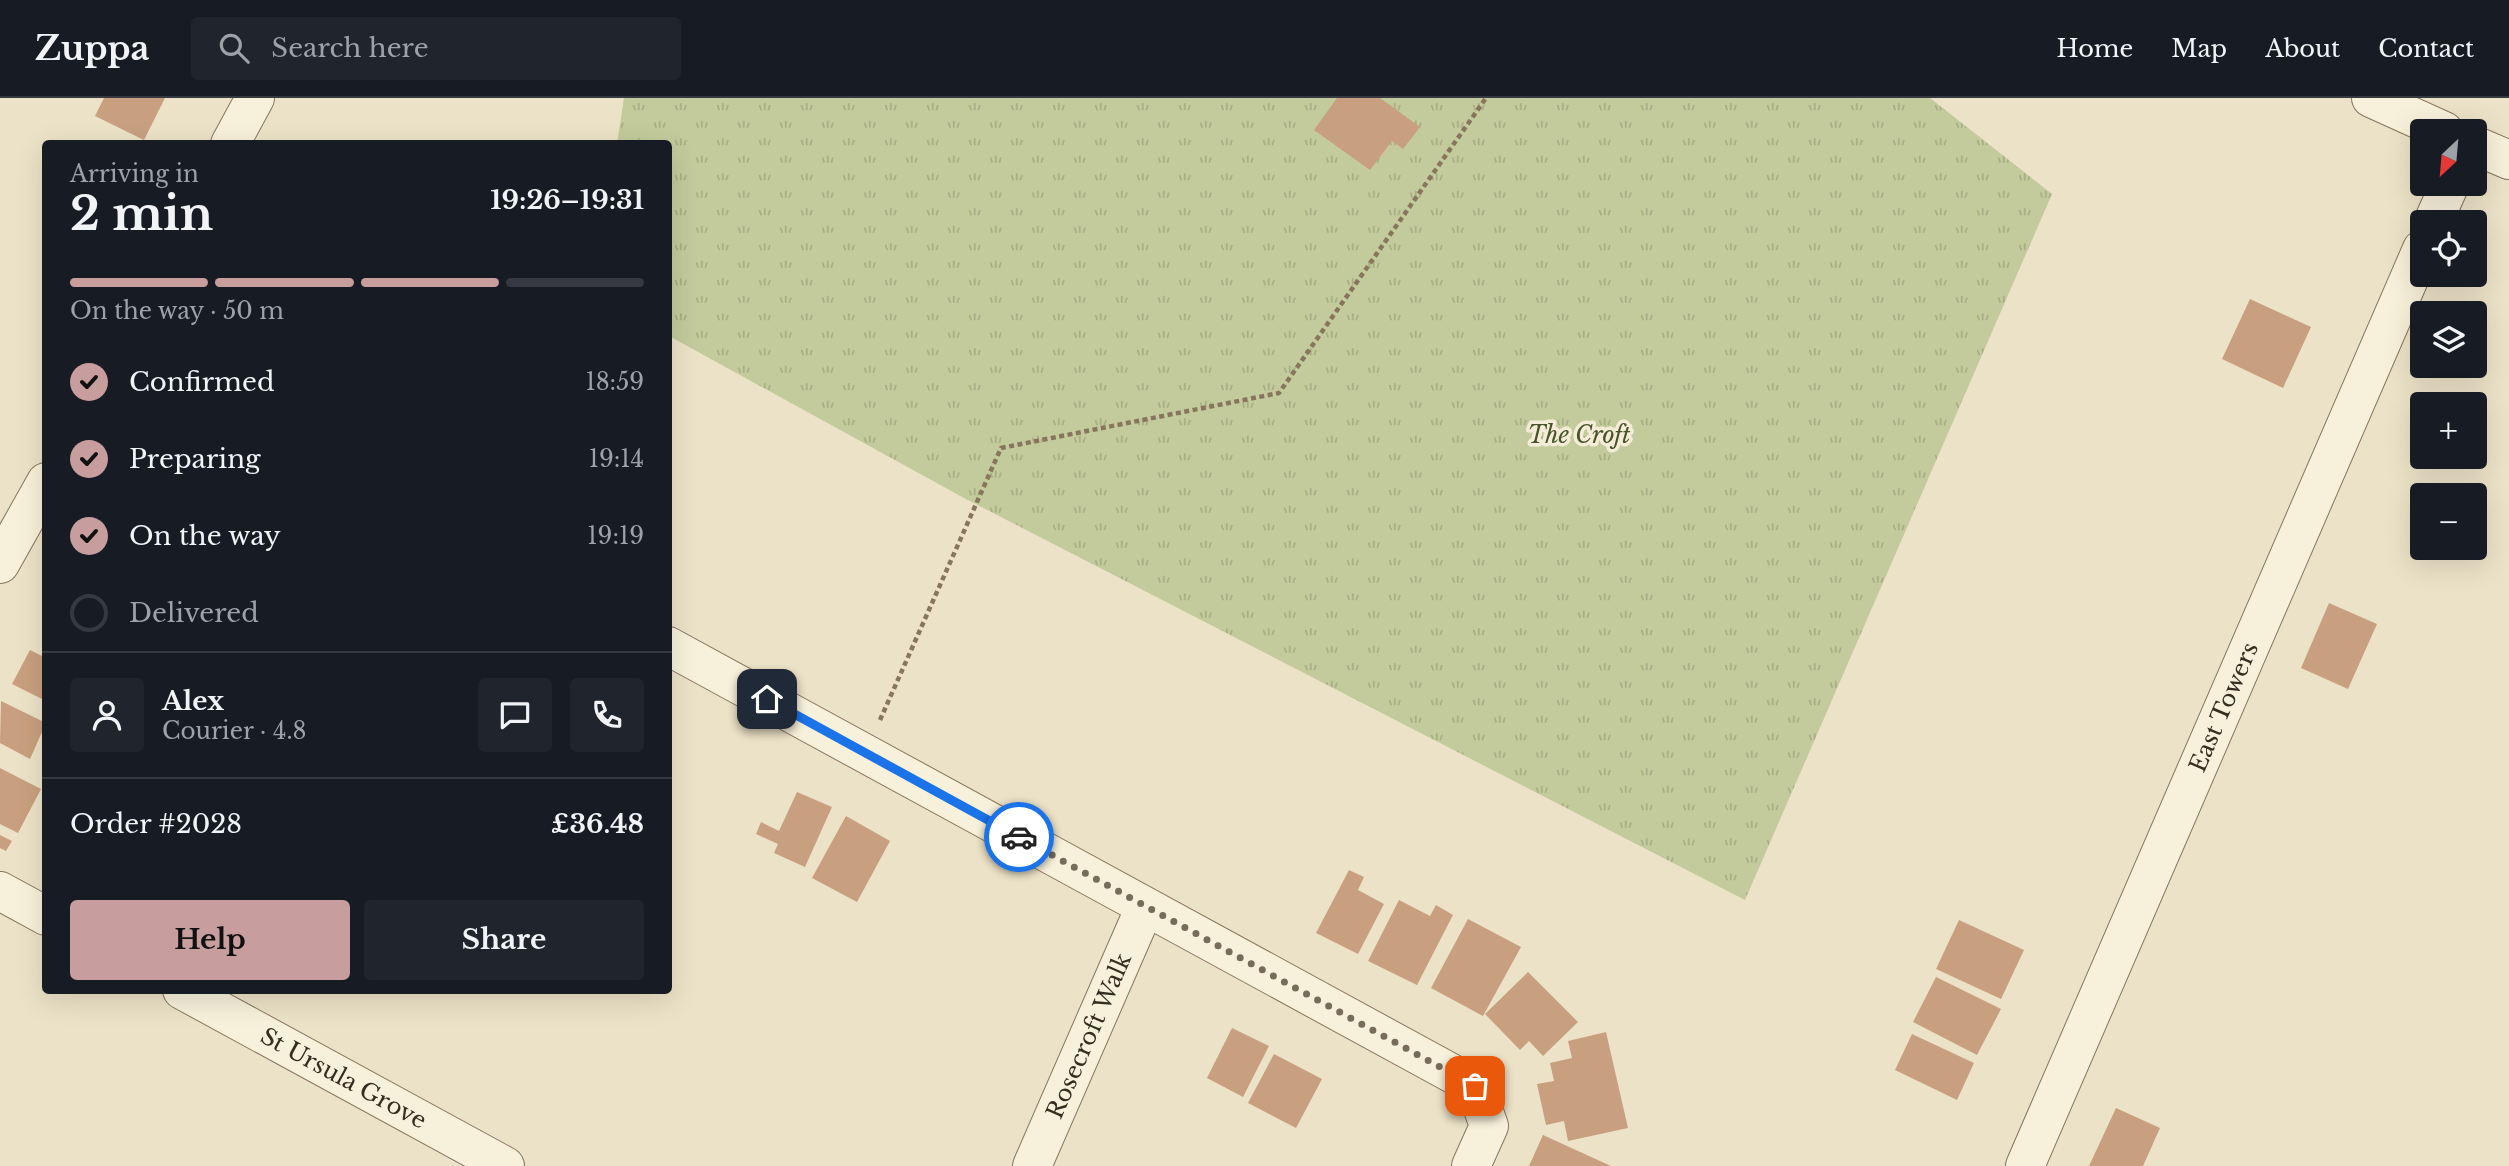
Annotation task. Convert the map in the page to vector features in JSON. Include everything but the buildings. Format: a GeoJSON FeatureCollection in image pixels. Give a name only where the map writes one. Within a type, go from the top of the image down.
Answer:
{"type":"FeatureCollection","features":[{"type":"Feature","properties":{"kind":"street"},"geometry":{"type":"LineString","coordinates":[[232,140],[255,98]]}},
{"type":"Feature","properties":{"kind":"street"},"geometry":{"type":"LineString","coordinates":[[2371,98],[2417,119]]}},
{"type":"Feature","properties":{"kind":"street"},"geometry":{"type":"LineString","coordinates":[[2487,151],[2509,160]]}},
{"type":"Feature","properties":{"kind":"street","name":"East Towers"},"geometry":{"type":"LineString","coordinates":[[2025,1166],[2410,276]]}},
{"type":"Feature","properties":{"kind":"street"},"geometry":{"type":"LineString","coordinates":[[0,564],[42,489]]}},
{"type":"Feature","properties":{"kind":"street"},"geometry":{"type":"LineString","coordinates":[[672,648],[1475,1086],[1489,1126],[1471,1166]]}},
{"type":"Feature","properties":{"kind":"street"},"geometry":{"type":"LineString","coordinates":[[0,891],[42,914]]}},
{"type":"Feature","properties":{"kind":"street","name":"Rosecroft Walk"},"geometry":{"type":"LineString","coordinates":[[1032,1166],[1145,907]]}},
{"type":"Feature","properties":{"kind":"street","name":"St Ursula Grove"},"geometry":{"type":"LineString","coordinates":[[189,994],[505,1166]]}},
{"type":"Feature","properties":{"kind":"path"},"geometry":{"type":"LineString","coordinates":[[865,752],[1002,448],[1279,393],[1486,98]]}},
{"type":"Feature","properties":{"kind":"green space","name":"The Croft"},"geometry":{"type":"Polygon","coordinates":[[[624,98],[1930,98],[2052,194],[1745,900],[964,498],[672,338],[672,140],[618,140],[624,98]]]}},
{"type":"Feature","properties":{"kind":"way so far"},"geometry":{"type":"LineString","coordinates":[[1019,837],[1475,1086]]}},
{"type":"Feature","properties":{"kind":"route"},"geometry":{"type":"LineString","coordinates":[[767,699],[1019,837]]}}]}
